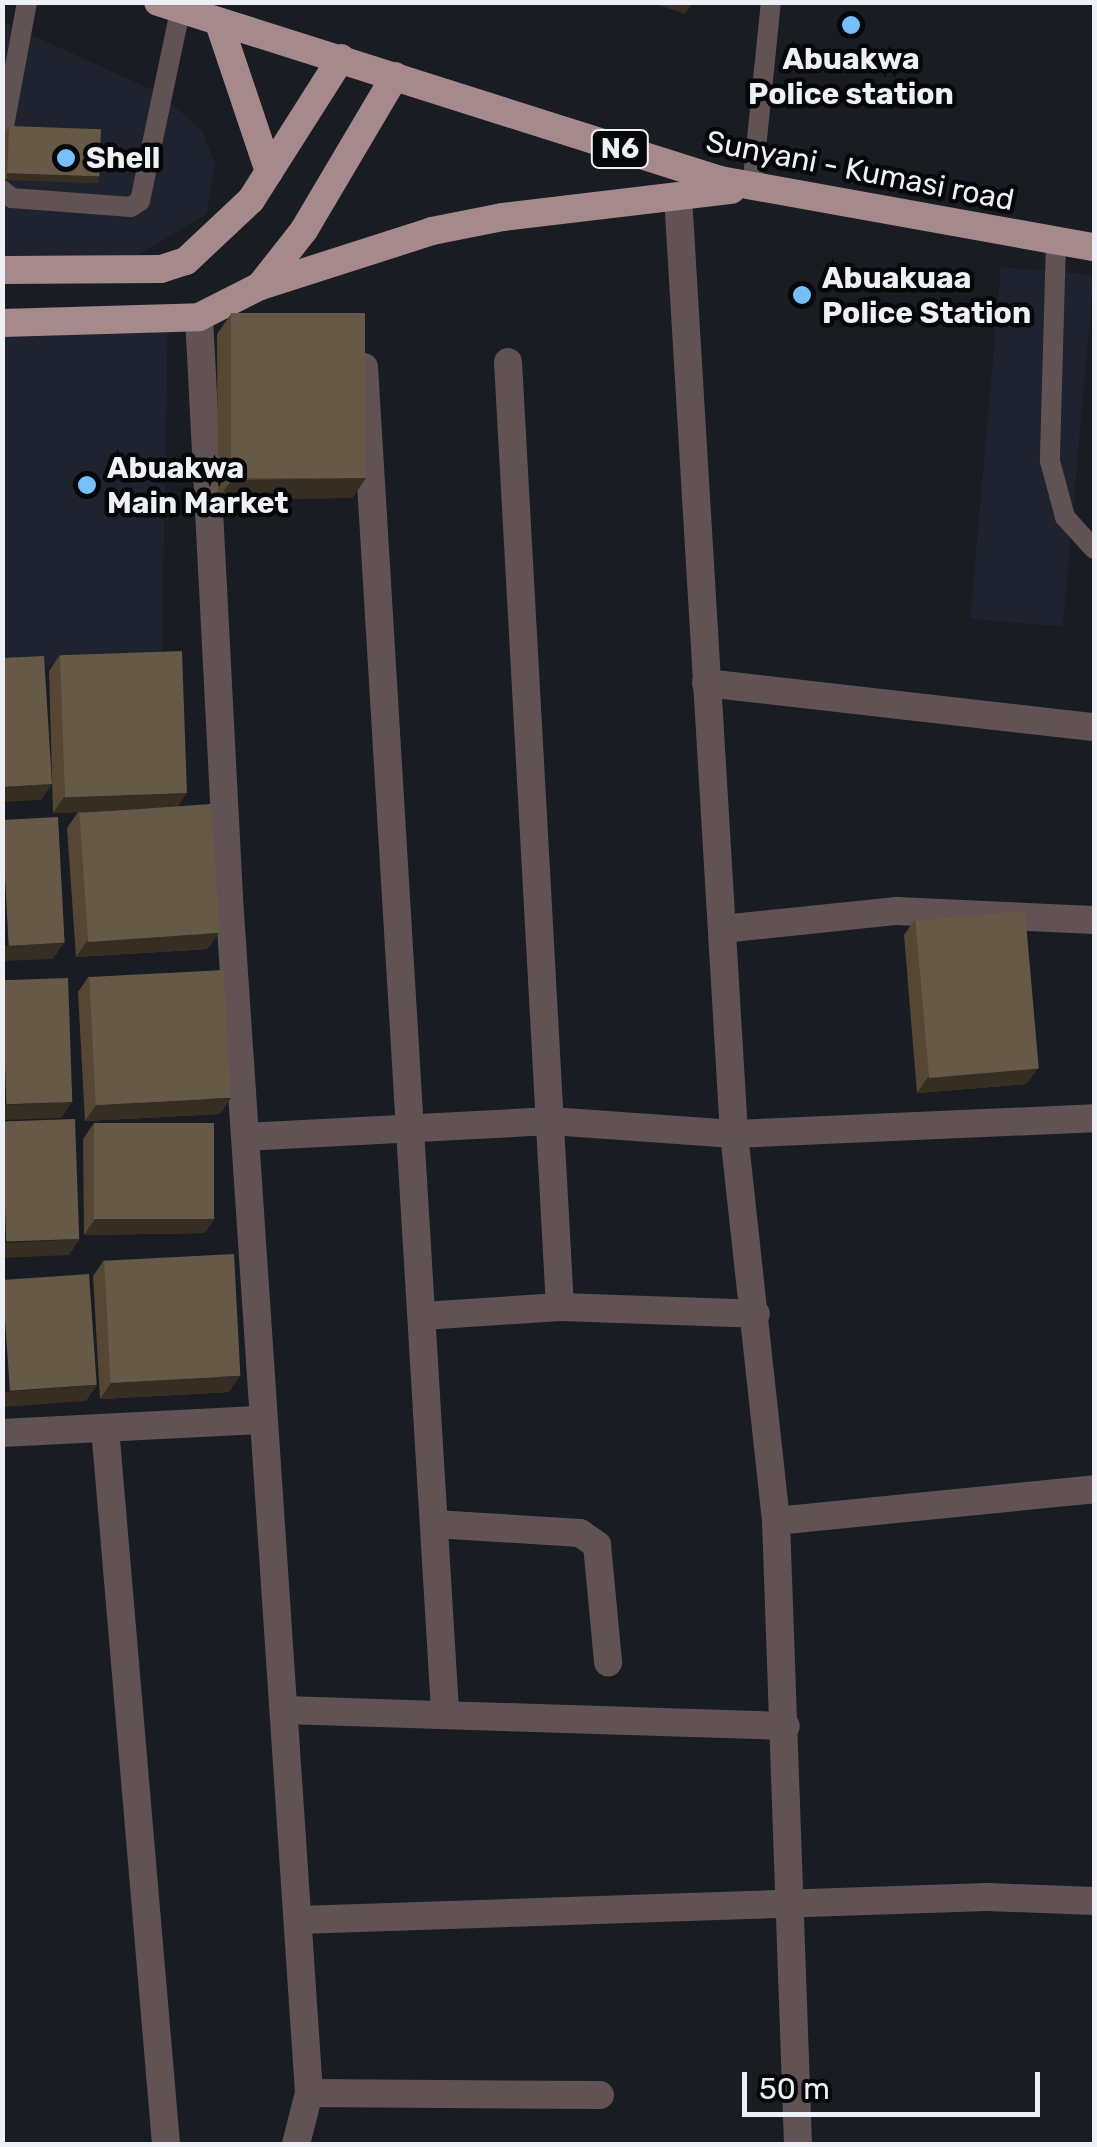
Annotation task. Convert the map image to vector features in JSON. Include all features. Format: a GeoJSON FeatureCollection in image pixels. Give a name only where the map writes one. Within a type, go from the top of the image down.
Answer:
{"type":"FeatureCollection","features":[{"type":"Feature","properties":{"kind":"main road","name":"Sunyani - Kumasi road"},"geometry":{"type":"LineString","coordinates":[[169,7],[752,188],[1094,246]]}},
{"type":"Feature","properties":{"kind":"main road"},"geometry":{"type":"LineString","coordinates":[[219,23],[269,172]]}},
{"type":"Feature","properties":{"kind":"main road"},"geometry":{"type":"LineString","coordinates":[[2,270],[161,269],[186,261],[235,221],[341,58]]}},
{"type":"Feature","properties":{"kind":"main road"},"geometry":{"type":"LineString","coordinates":[[260,286],[304,230],[394,76]]}},
{"type":"Feature","properties":{"kind":"main road"},"geometry":{"type":"LineString","coordinates":[[2,323],[198,317],[260,286],[432,231],[752,188]]}},
{"type":"Feature","properties":{"kind":"street"},"geometry":{"type":"LineString","coordinates":[[678,196],[734,1134],[776,1521],[798,2144]]}},
{"type":"Feature","properties":{"kind":"street"},"geometry":{"type":"LineString","coordinates":[[198,317],[262,1420],[309,2093],[296,2144]]}},
{"type":"Feature","properties":{"kind":"street"},"geometry":{"type":"LineString","coordinates":[[508,362],[560,1307]]}},
{"type":"Feature","properties":{"kind":"street"},"geometry":{"type":"LineString","coordinates":[[364,367],[413,1128],[445,1710]]}},
{"type":"Feature","properties":{"kind":"street"},"geometry":{"type":"LineString","coordinates":[[706,683],[1094,726]]}},
{"type":"Feature","properties":{"kind":"street"},"geometry":{"type":"LineString","coordinates":[[722,929],[897,911],[1094,920]]}},
{"type":"Feature","properties":{"kind":"street"},"geometry":{"type":"LineString","coordinates":[[246,1137],[551,1122],[734,1134],[1094,1118]]}},
{"type":"Feature","properties":{"kind":"street"},"geometry":{"type":"LineString","coordinates":[[423,1316],[560,1307],[756,1314]]}},
{"type":"Feature","properties":{"kind":"street"},"geometry":{"type":"LineString","coordinates":[[2,1433],[262,1420]]}},
{"type":"Feature","properties":{"kind":"street"},"geometry":{"type":"LineString","coordinates":[[105,1428],[166,2144]]}},
{"type":"Feature","properties":{"kind":"street"},"geometry":{"type":"LineString","coordinates":[[776,1521],[1094,1488]]}},
{"type":"Feature","properties":{"kind":"street"},"geometry":{"type":"LineString","coordinates":[[434,1524],[580,1533],[598,1545],[608,1662]]}},
{"type":"Feature","properties":{"kind":"street"},"geometry":{"type":"LineString","coordinates":[[284,1710],[445,1710],[786,1726]]}},
{"type":"Feature","properties":{"kind":"street"},"geometry":{"type":"LineString","coordinates":[[299,1920],[987,1897],[1094,1902]]}},
{"type":"Feature","properties":{"kind":"street"},"geometry":{"type":"LineString","coordinates":[[309,2093],[600,2095]]}},
{"type":"Feature","properties":{"kind":"lane"},"geometry":{"type":"LineString","coordinates":[[2,137],[27,2]]}},
{"type":"Feature","properties":{"kind":"lane"},"geometry":{"type":"LineString","coordinates":[[752,188],[770,2]]}},
{"type":"Feature","properties":{"kind":"lane"},"geometry":{"type":"LineString","coordinates":[[2,190],[12,198],[131,207],[140,200],[169,7]]}},
{"type":"Feature","properties":{"kind":"lane"},"geometry":{"type":"LineString","coordinates":[[1056,242],[1050,462],[1065,517],[1094,549]]}},
{"type":"Feature","properties":{"kind":"shaded area"},"geometry":{"type":"Polygon","coordinates":[[[3,22],[157,92],[202,130],[215,165],[207,214],[133,258],[3,255],[3,22]]]}},
{"type":"Feature","properties":{"kind":"shaded area"},"geometry":{"type":"Polygon","coordinates":[[[1001,267],[1094,275],[1063,627],[970,619],[1001,267]]]}},
{"type":"Feature","properties":{"kind":"shaded area","name":"Abuakwa Main Market"},"geometry":{"type":"Polygon","coordinates":[[[2,309],[168,312],[162,668],[2,665],[2,309]]]}},
{"type":"Feature","properties":{"kind":"building"},"geometry":{"type":"Polygon","coordinates":[[[9,126],[101,129],[99,176],[7,173],[9,126]]]}},
{"type":"Feature","properties":{"kind":"building"},"geometry":{"type":"Polygon","coordinates":[[[231,313],[365,313],[365,478],[231,478],[231,313]]]}},
{"type":"Feature","properties":{"kind":"building"},"geometry":{"type":"Polygon","coordinates":[[[182,651],[187,793],[65,797],[60,655],[182,651]]]}},
{"type":"Feature","properties":{"kind":"building"},"geometry":{"type":"Polygon","coordinates":[[[44,656],[52,784],[2,787],[2,658],[44,656]]]}},
{"type":"Feature","properties":{"kind":"building"},"geometry":{"type":"Polygon","coordinates":[[[211,804],[220,933],[88,942],[79,813],[211,804]]]}},
{"type":"Feature","properties":{"kind":"building"},"geometry":{"type":"Polygon","coordinates":[[[58,817],[65,943],[9,946],[2,820],[58,817]]]}},
{"type":"Feature","properties":{"kind":"building"},"geometry":{"type":"Polygon","coordinates":[[[1025,911],[1039,1068],[929,1078],[915,921],[1025,911]]]}},
{"type":"Feature","properties":{"kind":"building"},"geometry":{"type":"Polygon","coordinates":[[[224,970],[231,1098],[96,1105],[89,977],[224,970]]]}},
{"type":"Feature","properties":{"kind":"building"},"geometry":{"type":"Polygon","coordinates":[[[68,978],[72,1102],[6,1104],[2,980],[68,978]]]}},
{"type":"Feature","properties":{"kind":"building"},"geometry":{"type":"Polygon","coordinates":[[[75,1119],[79,1239],[6,1241],[2,1122],[75,1119]]]}},
{"type":"Feature","properties":{"kind":"building"},"geometry":{"type":"Polygon","coordinates":[[[94,1123],[214,1123],[214,1219],[94,1219],[94,1123]]]}},
{"type":"Feature","properties":{"kind":"building"},"geometry":{"type":"Polygon","coordinates":[[[234,1254],[240,1376],[111,1383],[104,1261],[234,1254]]]}},
{"type":"Feature","properties":{"kind":"building"},"geometry":{"type":"Polygon","coordinates":[[[89,1274],[97,1385],[10,1391],[2,1280],[89,1274]]]}},
{"type":"Feature","properties":{"kind":"place","name":"Abuakwa Police station"},"geometry":{"type":"Point","coordinates":[851,25]}},
{"type":"Feature","properties":{"kind":"place","name":"Shell"},"geometry":{"type":"Point","coordinates":[66,158]}},
{"type":"Feature","properties":{"kind":"place","name":"Abuakuaa Police Station"},"geometry":{"type":"Point","coordinates":[802,295]}},
{"type":"Feature","properties":{"kind":"place","name":"Abuakwa Main Market"},"geometry":{"type":"Point","coordinates":[87,485]}}]}
